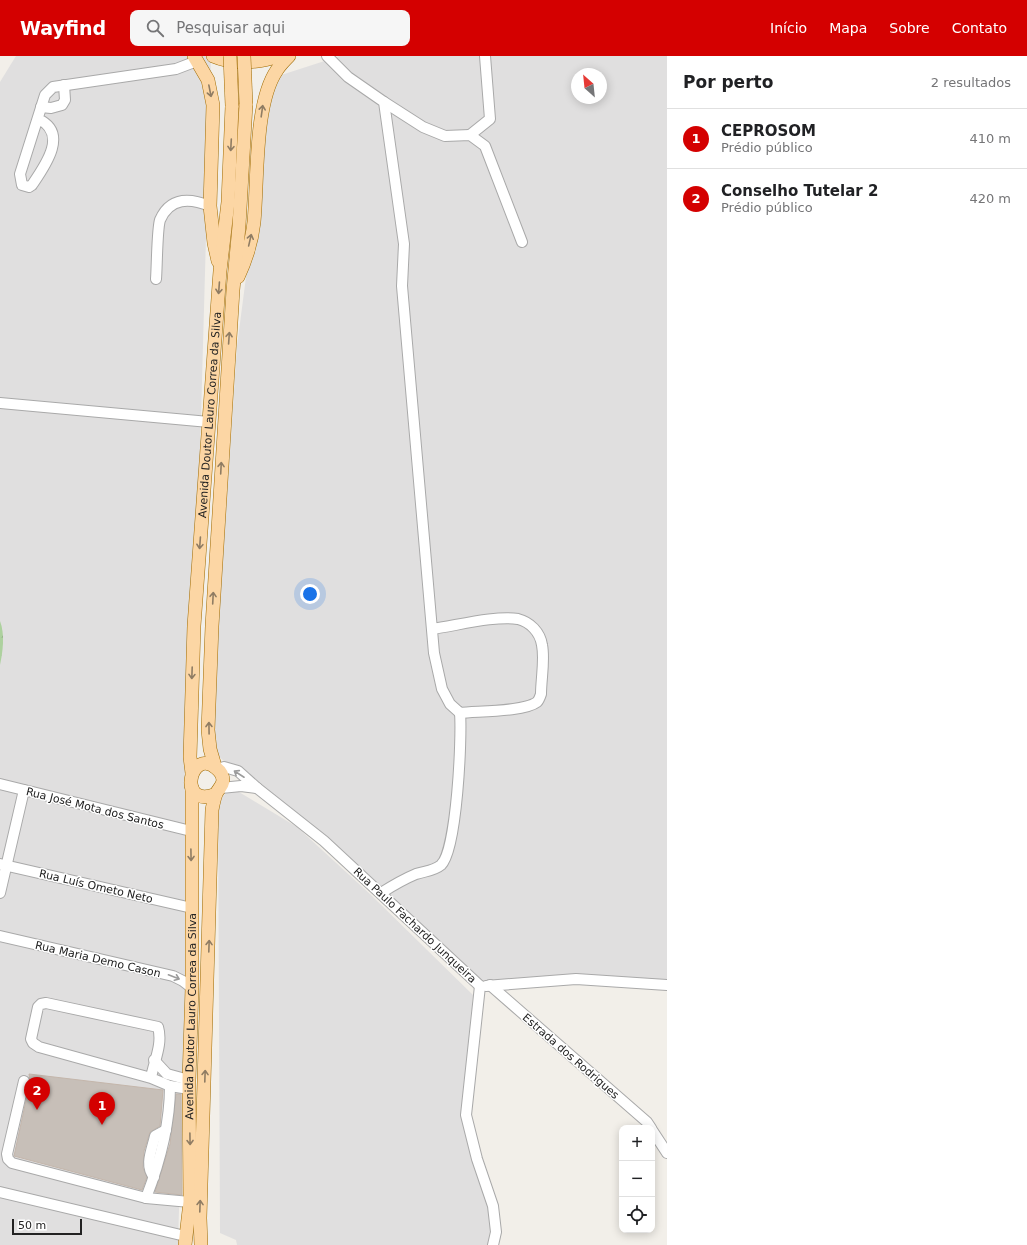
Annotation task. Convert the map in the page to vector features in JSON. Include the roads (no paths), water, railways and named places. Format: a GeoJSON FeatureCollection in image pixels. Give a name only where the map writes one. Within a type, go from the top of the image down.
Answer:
{"type":"FeatureCollection","features":[{"type":"Feature","properties":{"kind":"main road"},"geometry":{"type":"LineString","coordinates":[[212,56],[239,62],[259,62],[279,56]]}},
{"type":"Feature","properties":{"kind":"main road","name":"Avenida Doutor Lauro Correa da Silva"},"geometry":{"type":"LineString","coordinates":[[192,773],[190,757],[194,626],[220,271],[228,202],[232,106],[230,56]]}},
{"type":"Feature","properties":{"kind":"main road","name":"Avenida Doutor Lauro Correa da Silva"},"geometry":{"type":"LineString","coordinates":[[216,767],[210,749],[208,730],[212,626],[246,104],[244,56]]}},
{"type":"Feature","properties":{"kind":"main road"},"geometry":{"type":"LineString","coordinates":[[233,290],[245,262],[254,224],[262,108],[270,84],[277,70],[289,56]]}},
{"type":"Feature","properties":{"kind":"main road"},"geometry":{"type":"LineString","coordinates":[[196,59],[208,80],[213,105],[210,206],[214,243],[220,271]]}},
{"type":"Feature","properties":{"kind":"main road"},"geometry":{"type":"LineString","coordinates":[[202,765],[216,767],[223,780],[219,791],[209,797],[202,797],[196,794],[190,781],[192,773],[202,765]]}},
{"type":"Feature","properties":{"kind":"main road","name":"Avenida Doutor Lauro Correa da Silva"},"geometry":{"type":"LineString","coordinates":[[185,1241],[190,1202],[189,1085],[192,988],[192,788]]}},
{"type":"Feature","properties":{"kind":"main road","name":"Avenida Doutor Lauro Correa da Silva"},"geometry":{"type":"LineString","coordinates":[[201,1245],[200,1218],[212,810],[219,791]]}},
{"type":"Feature","properties":{"kind":"street"},"geometry":{"type":"LineString","coordinates":[[327,56],[348,77],[384,102],[423,127],[445,136],[470,135],[490,119],[485,56]]}},
{"type":"Feature","properties":{"kind":"street"},"geometry":{"type":"LineString","coordinates":[[38,119],[48,126],[53,139],[51,150],[43,169],[32,185],[26,186],[22,185],[20,174],[47,91],[53,87],[64,85],[176,70],[196,59]]}},
{"type":"Feature","properties":{"kind":"street"},"geometry":{"type":"LineString","coordinates":[[41,107],[51,108],[62,105],[65,100],[64,85]]}},
{"type":"Feature","properties":{"kind":"street"},"geometry":{"type":"LineString","coordinates":[[384,102],[404,244],[402,286],[434,653],[442,689],[450,704],[460,712],[517,708],[532,705],[538,701],[541,687],[542,645],[534,628],[518,619],[504,618],[432,629]]}},
{"type":"Feature","properties":{"kind":"street"},"geometry":{"type":"LineString","coordinates":[[470,135],[485,146],[522,242]]}},
{"type":"Feature","properties":{"kind":"street"},"geometry":{"type":"LineString","coordinates":[[156,279],[160,221],[167,210],[182,200],[195,200],[210,206]]}},
{"type":"Feature","properties":{"kind":"street"},"geometry":{"type":"LineString","coordinates":[[0,404],[209,422]]}},
{"type":"Feature","properties":{"kind":"street"},"geometry":{"type":"LineString","coordinates":[[381,893],[415,874],[434,869],[446,859],[451,841],[461,745],[460,712]]}},
{"type":"Feature","properties":{"kind":"street","name":"Rua Paulo Fachardo Junqueira"},"geometry":{"type":"LineString","coordinates":[[216,767],[224,767],[238,771],[324,841],[485,986],[466,1115],[477,1159],[493,1206],[496,1232],[493,1245]]}},
{"type":"Feature","properties":{"kind":"street","name":"Rua José Mota dos Santos"},"geometry":{"type":"LineString","coordinates":[[0,784],[191,831]]}},
{"type":"Feature","properties":{"kind":"street"},"geometry":{"type":"LineString","coordinates":[[219,791],[241,786],[257,788]]}},
{"type":"Feature","properties":{"kind":"street"},"geometry":{"type":"LineString","coordinates":[[0,893],[3,865],[24,790]]}},
{"type":"Feature","properties":{"kind":"street","name":"Rua Luís Ometo Neto"},"geometry":{"type":"LineString","coordinates":[[3,865],[192,908]]}},
{"type":"Feature","properties":{"kind":"street","name":"Rua Maria Demo Cason"},"geometry":{"type":"LineString","coordinates":[[0,936],[174,976],[192,988]]}},
{"type":"Feature","properties":{"kind":"street"},"geometry":{"type":"LineString","coordinates":[[485,986],[576,979],[667,984]]}},
{"type":"Feature","properties":{"kind":"street","name":"Estrada dos Rodrigues"},"geometry":{"type":"LineString","coordinates":[[485,986],[649,1125]]}},
{"type":"Feature","properties":{"kind":"street"},"geometry":{"type":"LineString","coordinates":[[151,1078],[154,1060],[159,1049],[158,1027],[46,1003],[41,1004],[38,1007],[32,1039],[33,1044],[39,1047],[151,1078],[170,1086],[189,1085]]}},
{"type":"Feature","properties":{"kind":"street"},"geometry":{"type":"LineString","coordinates":[[154,1060],[167,1074],[189,1085]]}},
{"type":"Feature","properties":{"kind":"street"},"geometry":{"type":"LineString","coordinates":[[24,1081],[8,1154],[8,1159],[12,1163],[146,1198],[190,1202]]}},
{"type":"Feature","properties":{"kind":"street"},"geometry":{"type":"LineString","coordinates":[[146,1198],[154,1177],[166,1130],[170,1108],[170,1086]]}},
{"type":"Feature","properties":{"kind":"street","name":"Estrada dos Rodrigues"},"geometry":{"type":"LineString","coordinates":[[655,1135],[667,1153]]}},
{"type":"Feature","properties":{"kind":"street"},"geometry":{"type":"LineString","coordinates":[[0,1192],[185,1241]]}},
{"type":"Feature","properties":{"kind":"place","name":"Conselho Tutelar 2"},"geometry":{"type":"Point","coordinates":[37,1110]}},
{"type":"Feature","properties":{"kind":"place","name":"CEPROSOM"},"geometry":{"type":"Point","coordinates":[102,1125]}}]}
